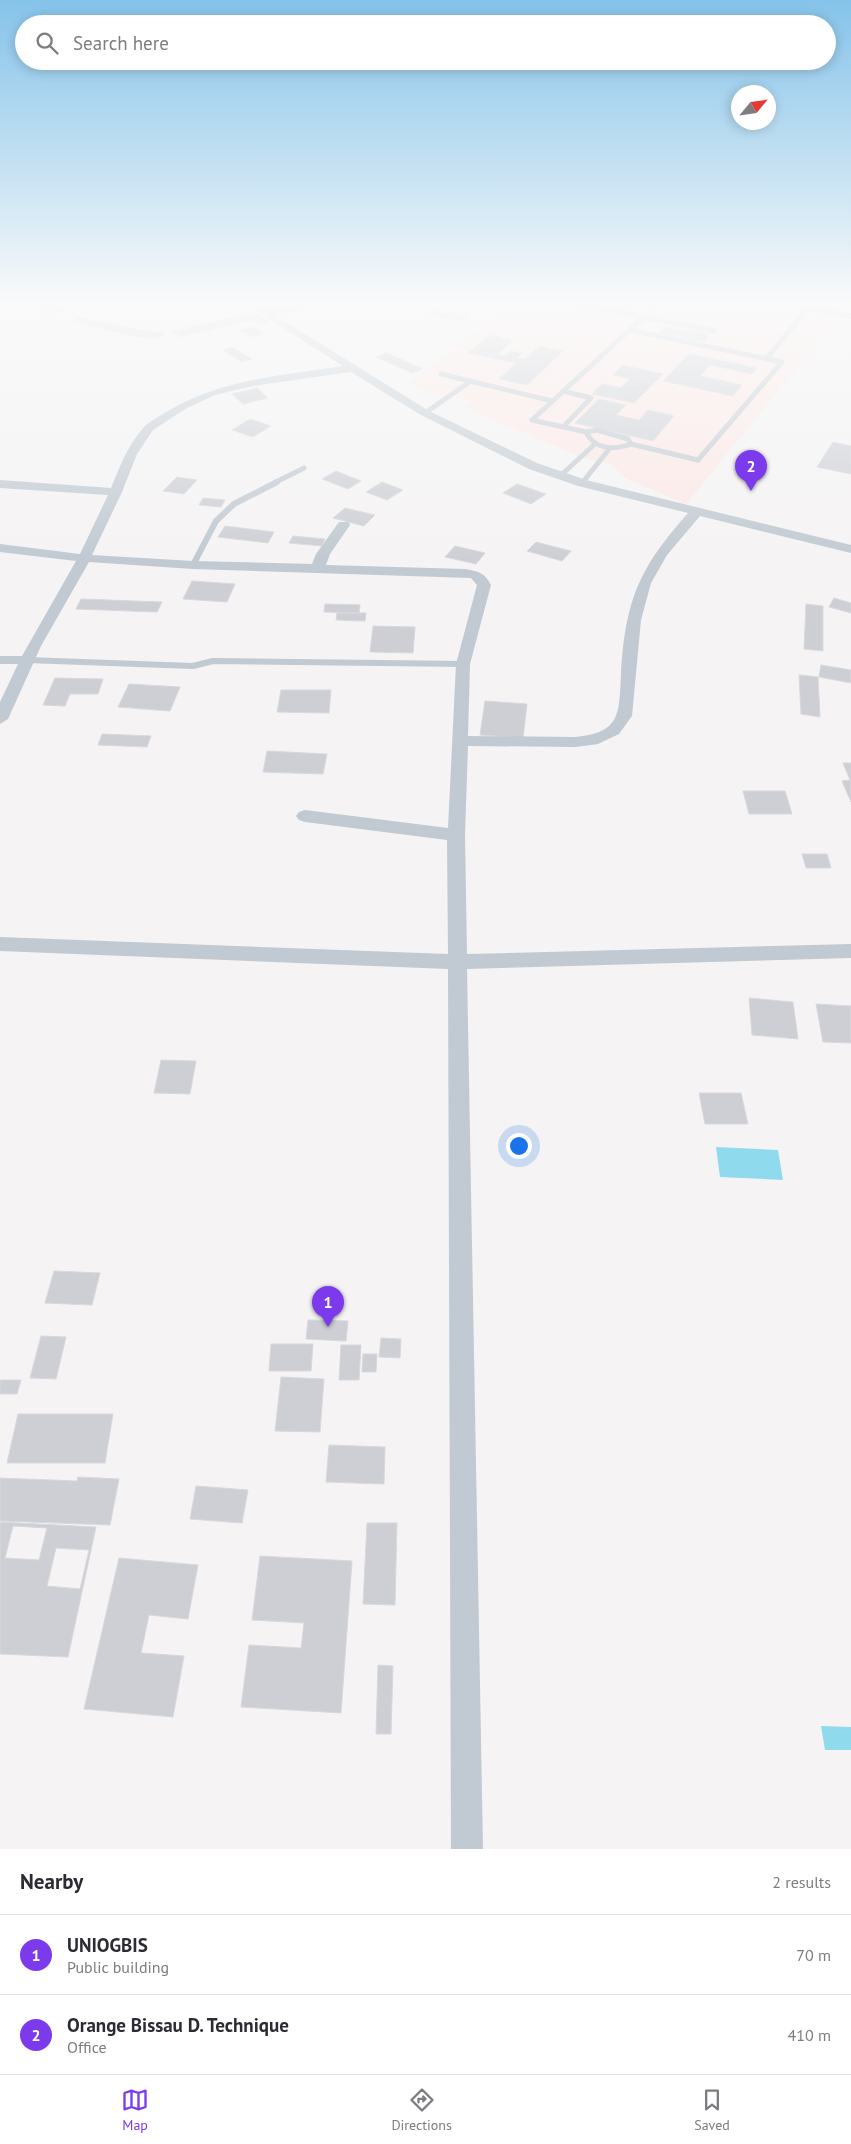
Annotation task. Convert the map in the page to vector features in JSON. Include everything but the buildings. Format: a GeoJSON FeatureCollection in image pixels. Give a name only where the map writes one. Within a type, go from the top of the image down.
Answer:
{"type":"FeatureCollection","features":[{"type":"Feature","properties":{"kind":"street"},"geometry":{"type":"LineString","coordinates":[[0,719],[27,660],[72,583],[116,492],[131,454],[149,428],[201,397],[236,387]]}},
{"type":"Feature","properties":{"kind":"street"},"geometry":{"type":"LineString","coordinates":[[385,387],[425,412],[533,466],[560,476],[696,512],[851,549]]}},
{"type":"Feature","properties":{"kind":"street"},"geometry":{"type":"LineString","coordinates":[[0,484],[116,492]]}},
{"type":"Feature","properties":{"kind":"street"},"geometry":{"type":"LineString","coordinates":[[459,741],[571,742],[605,736],[616,728],[624,716],[635,615],[640,592],[652,567],[696,512]]}},
{"type":"Feature","properties":{"kind":"street"},"geometry":{"type":"LineString","coordinates":[[318,568],[323,554],[344,525]]}},
{"type":"Feature","properties":{"kind":"street"},"geometry":{"type":"LineString","coordinates":[[0,548],[83,558],[193,565],[476,574],[481,578],[484,586],[463,664],[456,834],[466,1849]]}},
{"type":"Feature","properties":{"kind":"street"},"geometry":{"type":"LineString","coordinates":[[0,660],[27,660]]}},
{"type":"Feature","properties":{"kind":"street"},"geometry":{"type":"LineString","coordinates":[[305,816],[456,834]]}},
{"type":"Feature","properties":{"kind":"street"},"geometry":{"type":"LineString","coordinates":[[0,944],[456,962],[851,951]]}},
{"type":"Feature","properties":{"kind":"lane"},"geometry":{"type":"LineString","coordinates":[[425,412],[461,387]]}},
{"type":"Feature","properties":{"kind":"lane"},"geometry":{"type":"LineString","coordinates":[[496,387],[552,401]]}},
{"type":"Feature","properties":{"kind":"lane"},"geometry":{"type":"LineString","coordinates":[[567,387],[532,420],[586,432],[597,430],[615,434],[628,438],[630,444]]}},
{"type":"Feature","properties":{"kind":"lane"},"geometry":{"type":"LineString","coordinates":[[586,432],[588,439],[595,444],[610,448],[623,447],[630,444],[698,460],[760,387]]}},
{"type":"Feature","properties":{"kind":"lane"},"geometry":{"type":"LineString","coordinates":[[563,391],[591,398],[563,427]]}},
{"type":"Feature","properties":{"kind":"lane"},"geometry":{"type":"LineString","coordinates":[[560,476],[595,444]]}},
{"type":"Feature","properties":{"kind":"lane"},"geometry":{"type":"LineString","coordinates":[[582,483],[610,448]]}},
{"type":"Feature","properties":{"kind":"lane"},"geometry":{"type":"LineString","coordinates":[[193,565],[216,521],[234,504],[304,468]]}},
{"type":"Feature","properties":{"kind":"lane"},"geometry":{"type":"LineString","coordinates":[[27,660],[193,666],[213,661],[233,660],[346,664],[463,664]]}},
{"type":"Feature","properties":{"kind":"shaded area"},"geometry":{"type":"Polygon","coordinates":[[[421,387],[782,387],[686,504],[625,478],[612,465],[580,457],[466,408],[471,401],[435,393],[421,387]]]}},
{"type":"Feature","properties":{"kind":"water"},"geometry":{"type":"Polygon","coordinates":[[[716,1147],[778,1150],[783,1180],[720,1177],[716,1147]]]}},
{"type":"Feature","properties":{"kind":"water"},"geometry":{"type":"Polygon","coordinates":[[[821,1726],[851,1727],[851,1750],[825,1750],[821,1726]]]}},
{"type":"Feature","properties":{"kind":"place","name":"Orange Bissau D. Technique"},"geometry":{"type":"Point","coordinates":[751,491]}},
{"type":"Feature","properties":{"kind":"place","name":"UNIOGBIS"},"geometry":{"type":"Point","coordinates":[328,1327]}}]}
